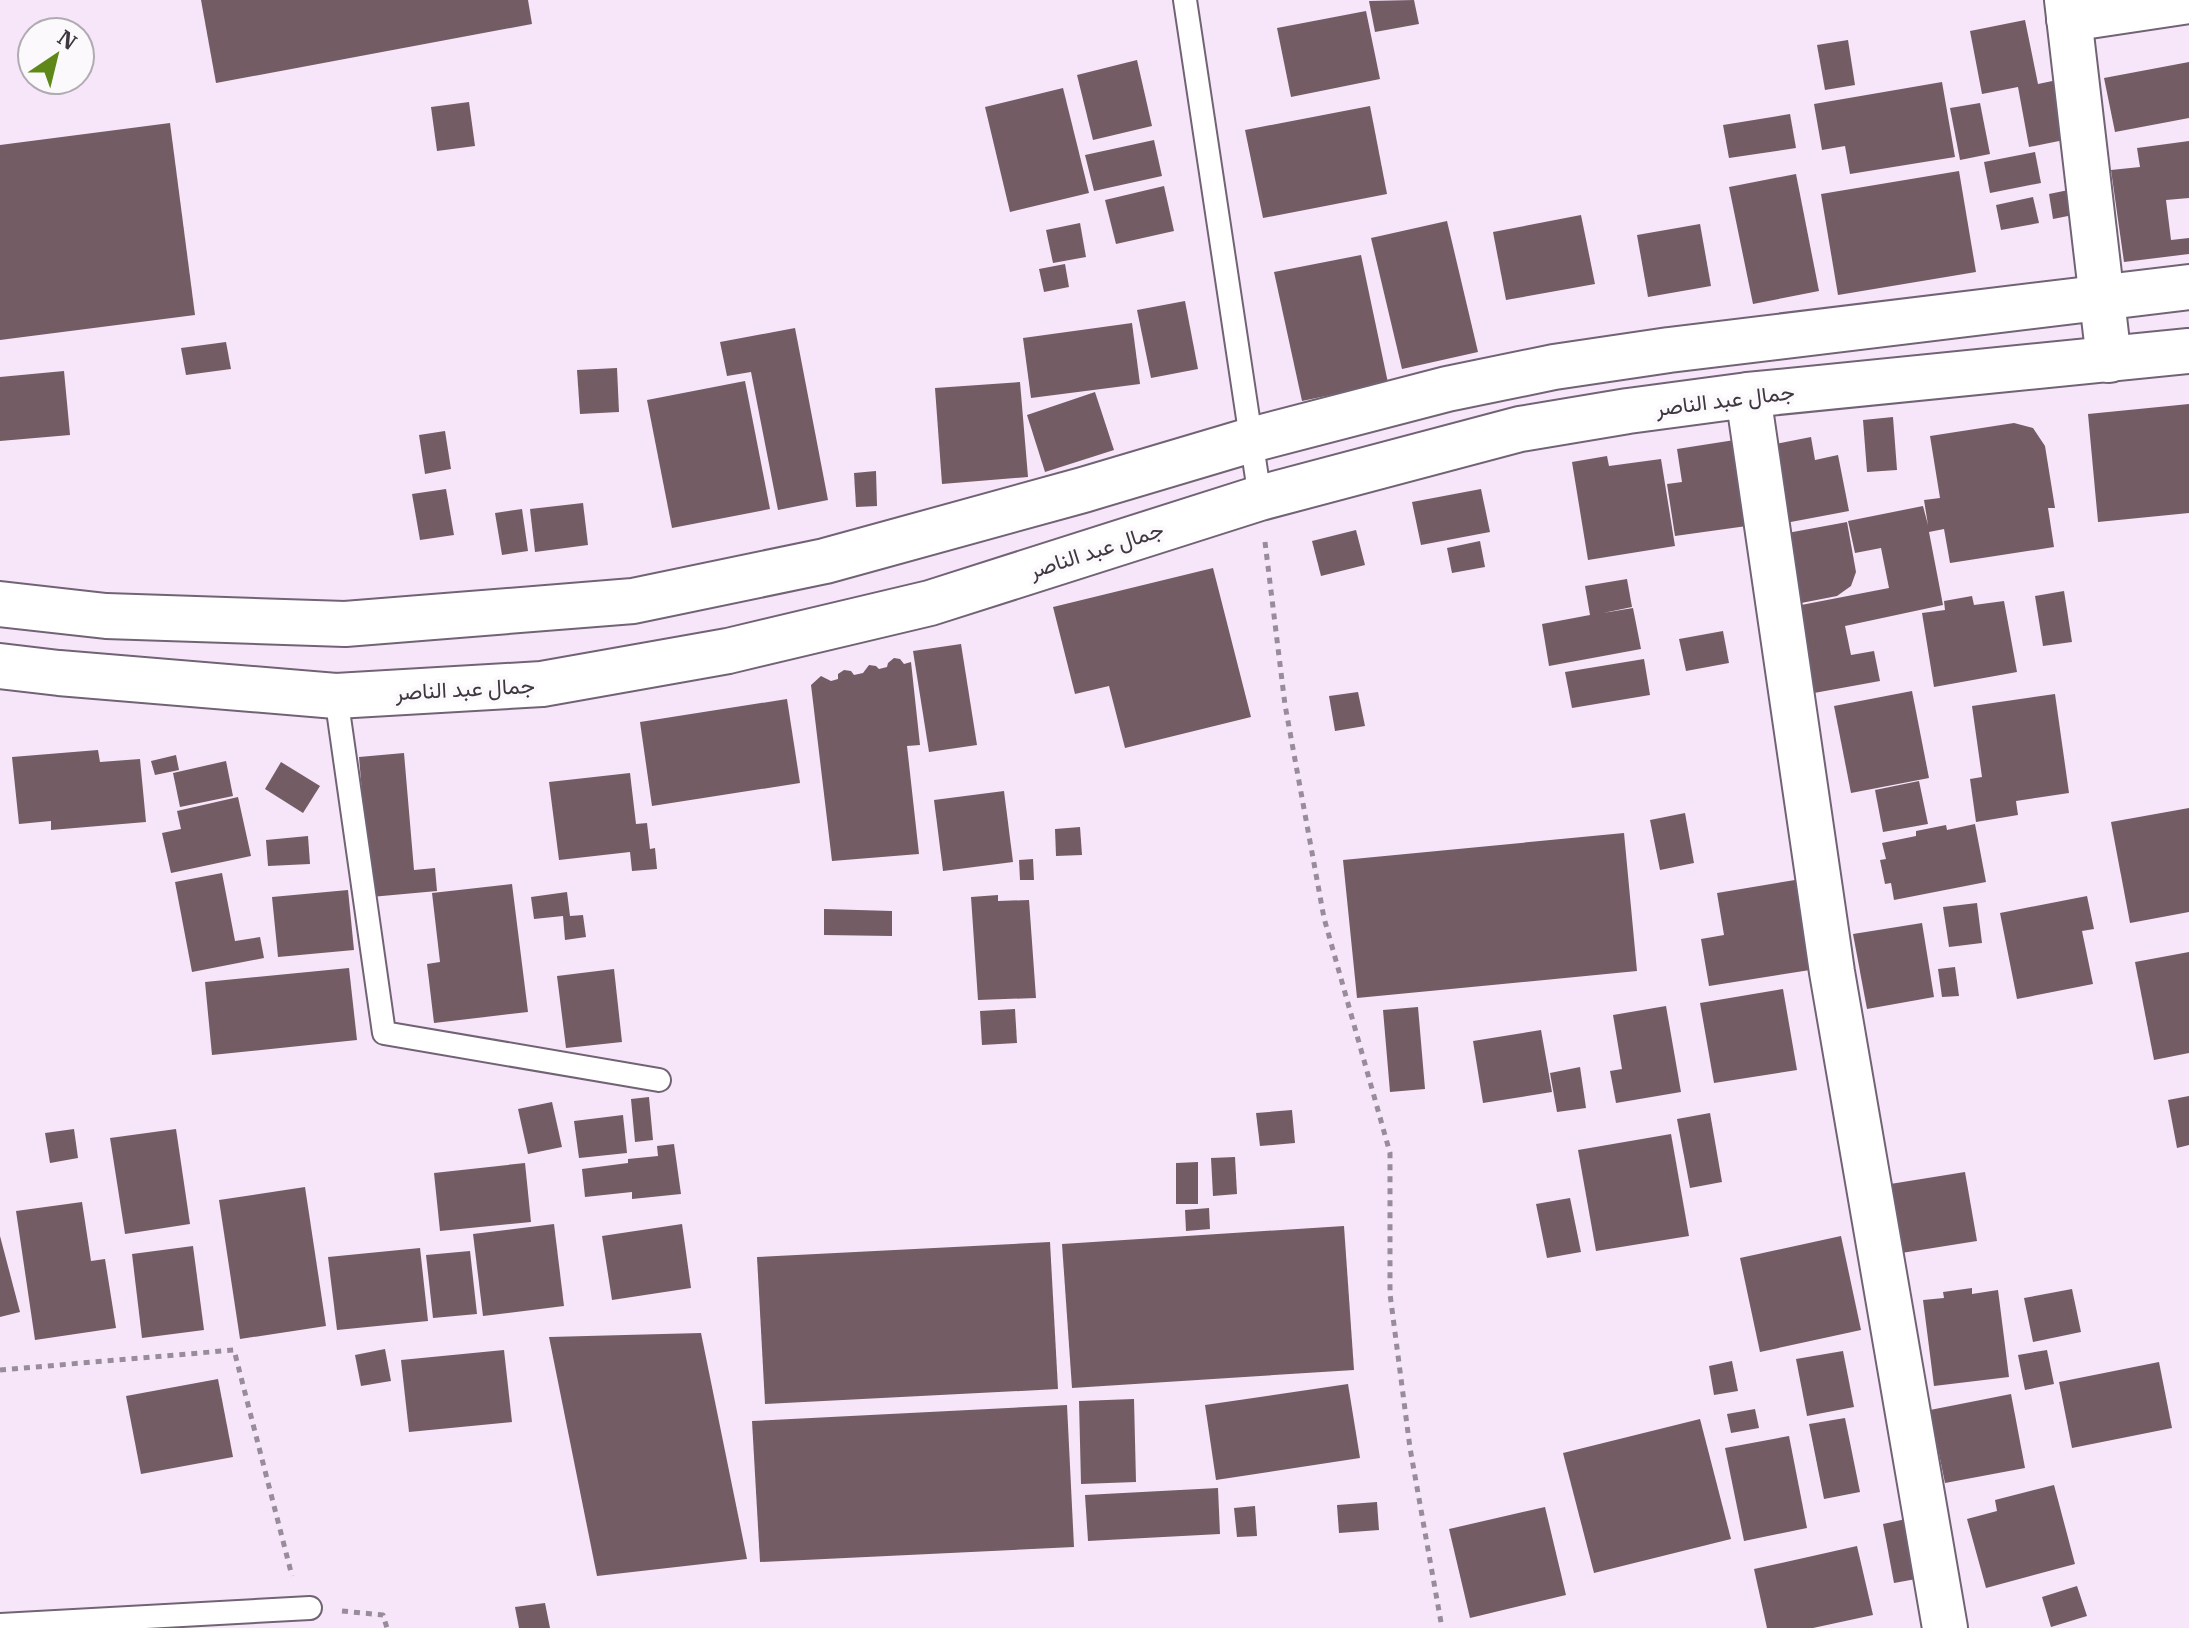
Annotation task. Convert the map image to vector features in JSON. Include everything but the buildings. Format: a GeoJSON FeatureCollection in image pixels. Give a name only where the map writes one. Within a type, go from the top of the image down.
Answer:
{"type":"FeatureCollection","features":[{"type":"Feature","properties":{"kind":"main road"},"geometry":{"type":"LineString","coordinates":[[2109,360],[2068,10],[2189,1]]}},
{"type":"Feature","properties":{"kind":"main road"},"geometry":{"type":"LineString","coordinates":[[0,604],[106,616],[345,624],[633,601],[825,561],[1251,440],[1447,389],[1554,367],[1684,348],[2189,287]]}},
{"type":"Feature","properties":{"kind":"main road","name":"جمال عبد الناصر"},"geometry":{"type":"LineString","coordinates":[[0,666],[336,696],[542,684],[728,651],[930,603],[1260,498],[1520,429],[1748,395],[2189,351]]}},
{"type":"Feature","properties":{"kind":"main road"},"geometry":{"type":"LineString","coordinates":[[1748,395],[1832,972],[1945,1628]]}},
{"type":"Feature","properties":{"kind":"lane"},"geometry":{"type":"LineString","coordinates":[[1185,0],[1260,498]]}},
{"type":"Feature","properties":{"kind":"lane"},"geometry":{"type":"LineString","coordinates":[[336,696],[384,1033],[659,1080]]}},
{"type":"Feature","properties":{"kind":"lane"},"geometry":{"type":"LineString","coordinates":[[0,1625],[310,1608]]}},
{"type":"Feature","properties":{"kind":"path"},"geometry":{"type":"LineString","coordinates":[[1260,498],[1285,705],[1324,918],[1390,1153],[1390,1294],[1410,1448],[1442,1628]]}},
{"type":"Feature","properties":{"kind":"path"},"geometry":{"type":"LineString","coordinates":[[0,1370],[234,1350],[296,1594],[310,1608],[383,1615],[387,1628]]}}]}
